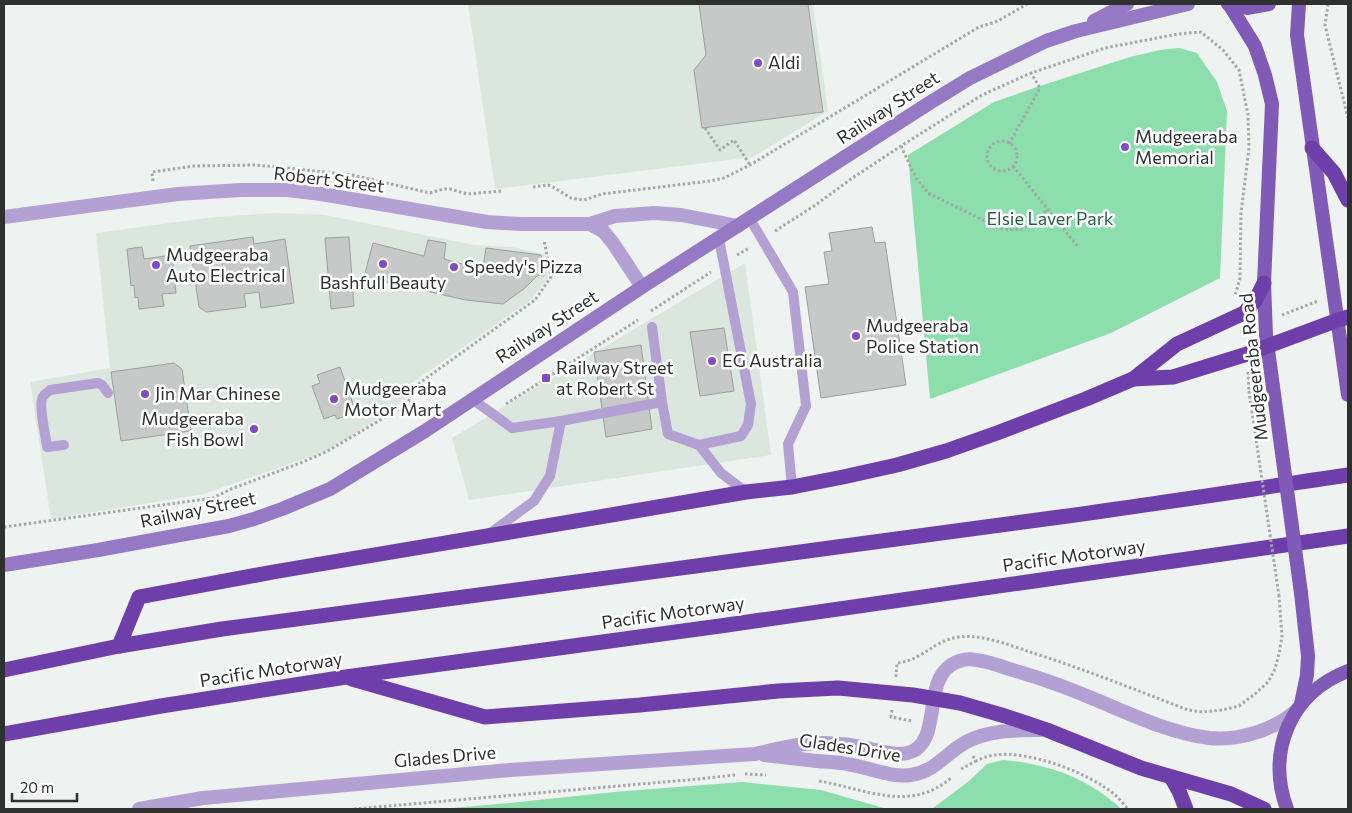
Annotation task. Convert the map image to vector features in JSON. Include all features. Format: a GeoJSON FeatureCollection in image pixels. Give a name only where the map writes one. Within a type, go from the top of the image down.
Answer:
{"type":"FeatureCollection","features":[{"type":"Feature","properties":{"kind":"highway"},"geometry":{"type":"LineString","coordinates":[[1312,148],[1334,173],[1348,200]]}},
{"type":"Feature","properties":{"kind":"highway"},"geometry":{"type":"LineString","coordinates":[[120,646],[139,597],[273,572],[746,492],[792,487],[888,467],[946,451],[1086,399],[1133,379],[1177,344],[1239,316],[1255,301],[1264,283]]}},
{"type":"Feature","properties":{"kind":"highway"},"geometry":{"type":"LineString","coordinates":[[1133,379],[1173,377],[1267,347],[1343,319]]}},
{"type":"Feature","properties":{"kind":"highway"},"geometry":{"type":"LineString","coordinates":[[4,670],[120,646],[232,628],[892,540],[1348,476]]}},
{"type":"Feature","properties":{"kind":"highway","name":"Pacific Motorway"},"geometry":{"type":"LineString","coordinates":[[4,734],[161,706],[346,677],[701,629],[1348,536]]}},
{"type":"Feature","properties":{"kind":"highway"},"geometry":{"type":"LineString","coordinates":[[346,677],[485,717],[652,704],[778,691],[838,688],[894,692],[934,698],[1005,716],[1047,730],[1141,768],[1231,794],[1264,809]]}},
{"type":"Feature","properties":{"kind":"highway"},"geometry":{"type":"LineString","coordinates":[[1171,777],[1177,785],[1186,809]]}},
{"type":"Feature","properties":{"kind":"main road","name":"Railway Street"},"geometry":{"type":"LineString","coordinates":[[1076,31],[1127,4]]}},
{"type":"Feature","properties":{"kind":"main road","name":"Railway Street"},"geometry":{"type":"LineString","coordinates":[[4,564],[98,550],[229,526],[282,509],[330,489],[425,431],[642,287],[970,78],[1046,41],[1076,31],[1188,4]]}},
{"type":"Feature","properties":{"kind":"main road"},"geometry":{"type":"LineString","coordinates":[[1228,4],[1247,8],[1269,4]]}},
{"type":"Feature","properties":{"kind":"main road","name":"Mudgeeraba Road"},"geometry":{"type":"LineString","coordinates":[[1228,4],[1255,46],[1272,104],[1264,283],[1265,322],[1308,656],[1306,682],[1299,707]]}},
{"type":"Feature","properties":{"kind":"main road"},"geometry":{"type":"LineString","coordinates":[[1299,4],[1297,35],[1334,297],[1343,319],[1348,395]]}},
{"type":"Feature","properties":{"kind":"main road"},"geometry":{"type":"LineString","coordinates":[[1287,809],[1280,776],[1281,749],[1285,734],[1299,707],[1321,685],[1348,671]]}},
{"type":"Feature","properties":{"kind":"street","name":"Robert Street"},"geometry":{"type":"LineString","coordinates":[[4,218],[178,194],[231,190],[286,190],[321,194],[487,222],[590,224],[615,216],[654,213],[681,214],[744,222]]}},
{"type":"Feature","properties":{"kind":"street"},"geometry":{"type":"LineString","coordinates":[[590,224],[603,231],[614,242],[642,287]]}},
{"type":"Feature","properties":{"kind":"street"},"geometry":{"type":"LineString","coordinates":[[934,698],[939,680],[945,670],[960,661],[971,659],[1032,675],[1150,722],[1209,738],[1227,738],[1260,731],[1280,722],[1299,707]]}},
{"type":"Feature","properties":{"kind":"street","name":"Glades Drive"},"geometry":{"type":"LineString","coordinates":[[755,754],[789,745],[822,742],[857,746],[896,754],[911,752],[918,747],[927,734],[934,698]]}},
{"type":"Feature","properties":{"kind":"street","name":"Glades Drive"},"geometry":{"type":"LineString","coordinates":[[138,809],[203,798],[510,770],[755,754],[844,763],[906,775],[920,773],[930,768],[964,743],[982,736],[1010,731],[1047,730]]}},
{"type":"Feature","properties":{"kind":"lane"},"geometry":{"type":"LineString","coordinates":[[744,222],[793,292],[806,406],[788,444],[792,487]]}},
{"type":"Feature","properties":{"kind":"lane"},"geometry":{"type":"LineString","coordinates":[[652,327],[668,434],[699,445],[741,436],[748,425],[751,404],[719,238]]}},
{"type":"Feature","properties":{"kind":"lane"},"geometry":{"type":"LineString","coordinates":[[64,445],[47,447],[42,398],[50,390],[98,384],[106,388],[108,393]]}},
{"type":"Feature","properties":{"kind":"lane"},"geometry":{"type":"LineString","coordinates":[[472,399],[512,428],[662,402]]}},
{"type":"Feature","properties":{"kind":"lane"},"geometry":{"type":"LineString","coordinates":[[486,536],[534,501],[550,476],[561,421]]}},
{"type":"Feature","properties":{"kind":"lane"},"geometry":{"type":"LineString","coordinates":[[699,445],[720,473],[746,492]]}},
{"type":"Feature","properties":{"kind":"path"},"geometry":{"type":"LineString","coordinates":[[533,187],[548,185],[571,198],[584,200],[602,194],[724,178],[750,165],[980,27],[998,21],[1027,4]]}},
{"type":"Feature","properties":{"kind":"path"},"geometry":{"type":"LineString","coordinates":[[1328,4],[1325,25],[1348,118]]}},
{"type":"Feature","properties":{"kind":"path"},"geometry":{"type":"LineString","coordinates":[[1058,63],[1105,48],[1178,34],[1201,32],[1223,50],[1239,70],[1248,115],[1250,148],[1241,214],[1240,278],[1235,295],[1239,316]]}},
{"type":"Feature","properties":{"kind":"path"},"geometry":{"type":"LineString","coordinates":[[1008,144],[1040,88],[1031,73]]}},
{"type":"Feature","properties":{"kind":"path"},"geometry":{"type":"LineString","coordinates":[[705,128],[720,150],[734,140],[750,165]]}},
{"type":"Feature","properties":{"kind":"path"},"geometry":{"type":"LineString","coordinates":[[1002,142],[1014,148],[1016,152],[1013,166],[1004,171],[999,171],[991,166],[987,158],[988,152],[993,145],[1002,142]]}},
{"type":"Feature","properties":{"kind":"path"},"geometry":{"type":"LineString","coordinates":[[901,146],[916,178],[928,193],[994,226],[1010,230],[1026,228],[1034,224],[1047,208]]}},
{"type":"Feature","properties":{"kind":"path"},"geometry":{"type":"LineString","coordinates":[[1013,166],[1079,248]]}},
{"type":"Feature","properties":{"kind":"path"},"geometry":{"type":"LineString","coordinates":[[4,527],[213,498],[231,489],[326,452],[404,406],[409,402],[412,392],[425,379],[535,300],[551,277],[543,237],[536,239]]}},
{"type":"Feature","properties":{"kind":"path"},"geometry":{"type":"LineString","coordinates":[[1265,322],[1314,302],[1334,297]]}},
{"type":"Feature","properties":{"kind":"path"},"geometry":{"type":"LineString","coordinates":[[1250,391],[1279,596]]}},
{"type":"Feature","properties":{"kind":"path"},"geometry":{"type":"LineString","coordinates":[[811,780],[897,798],[911,797],[930,792],[976,760]]}},
{"type":"Feature","properties":{"kind":"path"},"geometry":{"type":"LineString","coordinates":[[354,809],[742,774],[767,775]]}},
{"type":"Feature","properties":{"kind":"shaded area"},"geometry":{"type":"Polygon","coordinates":[[[468,4],[813,4],[828,111],[753,157],[495,189],[468,4]]]}},
{"type":"Feature","properties":{"kind":"shaded area"},"geometry":{"type":"Polygon","coordinates":[[[278,213],[325,215],[474,245],[511,247],[545,254],[548,278],[532,299],[412,383],[405,400],[324,452],[204,494],[51,519],[30,382],[110,368],[96,233],[215,217],[278,213]]]}},
{"type":"Feature","properties":{"kind":"shaded area"},"geometry":{"type":"Polygon","coordinates":[[[745,263],[771,455],[469,500],[452,438],[745,263]]]}},
{"type":"Feature","properties":{"kind":"green space","name":"Elsie Laver Park"},"geometry":{"type":"Polygon","coordinates":[[[1179,48],[1197,53],[1217,82],[1227,111],[1220,278],[1111,333],[930,399],[908,155],[994,102],[1130,57],[1179,48]]]}},
{"type":"Feature","properties":{"kind":"green space"},"geometry":{"type":"Polygon","coordinates":[[[1003,760],[1056,770],[1092,787],[1121,809],[913,809],[933,808],[969,781],[987,764],[1003,760]]]}},
{"type":"Feature","properties":{"kind":"green space"},"geometry":{"type":"Polygon","coordinates":[[[742,782],[821,790],[887,809],[440,809],[614,792],[742,782]]]}},
{"type":"Feature","properties":{"kind":"building","name":"Aldi"},"geometry":{"type":"Polygon","coordinates":[[[699,4],[808,4],[823,112],[702,128],[694,70],[706,55],[699,4]]]}},
{"type":"Feature","properties":{"kind":"building","name":"Mudgeeraba Police Station"},"geometry":{"type":"Polygon","coordinates":[[[872,227],[875,243],[885,242],[906,385],[821,398],[805,287],[829,284],[824,252],[832,251],[829,233],[872,227]]]}},
{"type":"Feature","properties":{"kind":"building"},"geometry":{"type":"Polygon","coordinates":[[[253,237],[254,244],[285,239],[294,303],[261,308],[259,292],[244,294],[246,307],[206,312],[199,307],[190,246],[253,237]]]}},
{"type":"Feature","properties":{"kind":"building"},"geometry":{"type":"Polygon","coordinates":[[[349,237],[354,306],[331,309],[325,238],[349,237]]]}},
{"type":"Feature","properties":{"kind":"building"},"geometry":{"type":"Polygon","coordinates":[[[428,240],[446,243],[444,259],[466,265],[483,267],[486,248],[541,255],[544,276],[538,275],[525,288],[503,304],[466,300],[364,277],[373,243],[424,256],[428,240]]]}},
{"type":"Feature","properties":{"kind":"building"},"geometry":{"type":"Polygon","coordinates":[[[142,247],[144,259],[172,255],[176,293],[162,294],[164,306],[139,309],[138,297],[135,298],[134,285],[131,286],[127,249],[142,247]]]}},
{"type":"Feature","properties":{"kind":"building","name":"EG Australia"},"geometry":{"type":"Polygon","coordinates":[[[724,328],[734,391],[700,396],[690,332],[724,328]]]}},
{"type":"Feature","properties":{"kind":"building"},"geometry":{"type":"Polygon","coordinates":[[[641,345],[652,429],[606,437],[594,352],[641,345]]]}},
{"type":"Feature","properties":{"kind":"building"},"geometry":{"type":"Polygon","coordinates":[[[174,363],[182,369],[191,431],[121,441],[111,372],[174,363]]]}},
{"type":"Feature","properties":{"kind":"building","name":"Mudgeeraba Motor Mart"},"geometry":{"type":"Polygon","coordinates":[[[340,367],[356,412],[337,419],[335,415],[324,419],[312,386],[320,383],[317,375],[340,367]]]}},
{"type":"Feature","properties":{"kind":"place","name":"Aldi"},"geometry":{"type":"Point","coordinates":[758,63]}},
{"type":"Feature","properties":{"kind":"place","name":"Mudgeeraba Memorial"},"geometry":{"type":"Point","coordinates":[1125,147]}},
{"type":"Feature","properties":{"kind":"place","name":"Bashfull Beauty"},"geometry":{"type":"Point","coordinates":[383,264]}},
{"type":"Feature","properties":{"kind":"place","name":"Mudgeeraba Auto Electrical"},"geometry":{"type":"Point","coordinates":[156,265]}},
{"type":"Feature","properties":{"kind":"place","name":"Speedy's Pizza"},"geometry":{"type":"Point","coordinates":[454,267]}},
{"type":"Feature","properties":{"kind":"place","name":"Mudgeeraba Police Station"},"geometry":{"type":"Point","coordinates":[856,336]}},
{"type":"Feature","properties":{"kind":"place","name":"EG Australia"},"geometry":{"type":"Point","coordinates":[712,361]}},
{"type":"Feature","properties":{"kind":"place","name":"Railway Street at Robert St"},"geometry":{"type":"Point","coordinates":[546,378]}},
{"type":"Feature","properties":{"kind":"place","name":"Jin Mar Chinese"},"geometry":{"type":"Point","coordinates":[145,394]}},
{"type":"Feature","properties":{"kind":"place","name":"Mudgeeraba Motor Mart"},"geometry":{"type":"Point","coordinates":[334,399]}},
{"type":"Feature","properties":{"kind":"place","name":"Mudgeeraba Fish Bowl"},"geometry":{"type":"Point","coordinates":[254,429]}}]}
